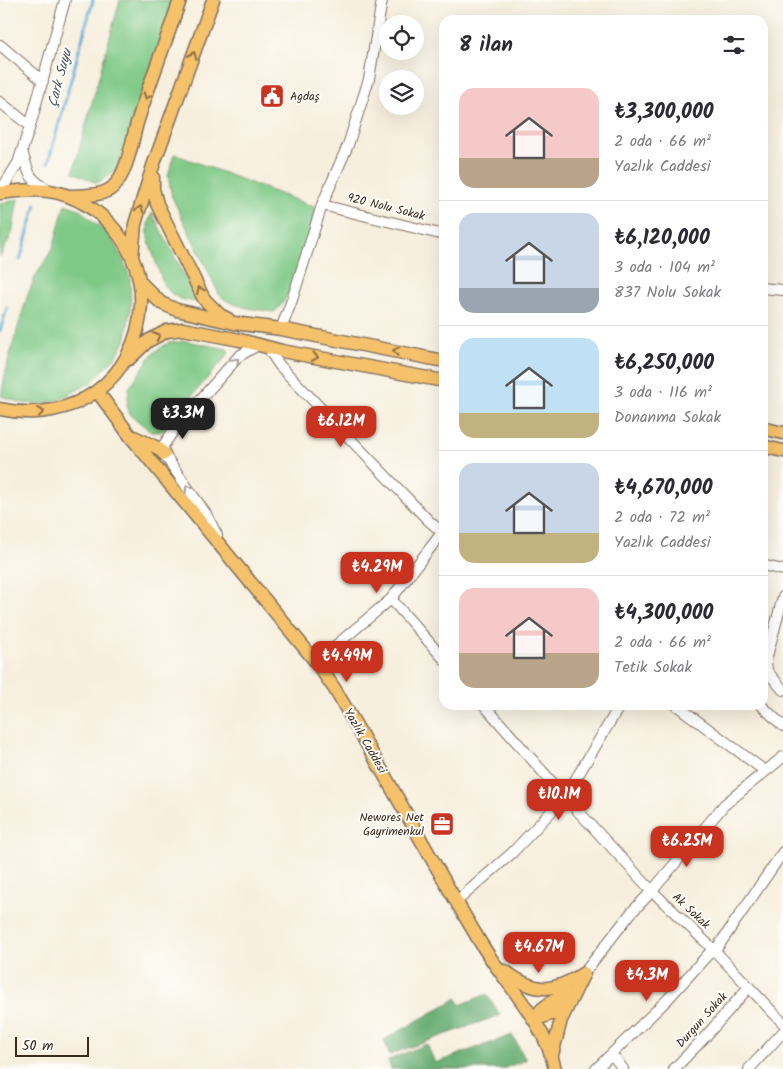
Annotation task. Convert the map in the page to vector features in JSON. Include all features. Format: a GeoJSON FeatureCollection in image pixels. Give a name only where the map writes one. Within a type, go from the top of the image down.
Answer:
{"type":"FeatureCollection","features":[{"type":"Feature","properties":{"kind":"main road"},"geometry":{"type":"LineString","coordinates":[[66,196],[94,194],[106,191],[115,185],[122,172],[180,0]]}},
{"type":"Feature","properties":{"kind":"main road"},"geometry":{"type":"LineString","coordinates":[[132,257],[135,224],[153,166],[213,0]]}},
{"type":"Feature","properties":{"kind":"main road"},"geometry":{"type":"LineString","coordinates":[[153,166],[153,189],[157,204],[204,299],[220,315],[234,323]]}},
{"type":"Feature","properties":{"kind":"main road"},"geometry":{"type":"LineString","coordinates":[[0,192],[24,189],[50,191],[66,196],[88,206],[106,220],[121,237],[132,257],[140,282],[142,304],[139,327],[131,348],[120,368]]}},
{"type":"Feature","properties":{"kind":"main road"},"geometry":{"type":"LineString","coordinates":[[140,282],[161,303],[167,306],[234,323],[280,328],[439,360]]}},
{"type":"Feature","properties":{"kind":"main road"},"geometry":{"type":"LineString","coordinates":[[0,409],[40,413],[63,408],[81,401],[97,391],[148,340],[167,331],[182,329],[439,380]]}},
{"type":"Feature","properties":{"kind":"main road","name":"Yazlık Caddesi"},"geometry":{"type":"LineString","coordinates":[[97,391],[131,437],[222,545],[316,662],[354,721],[456,902],[495,964],[534,1020],[552,1055],[555,1069]]}},
{"type":"Feature","properties":{"kind":"main road"},"geometry":{"type":"LineString","coordinates":[[768,429],[783,433]]}},
{"type":"Feature","properties":{"kind":"main road"},"geometry":{"type":"LineString","coordinates":[[131,437],[158,448],[164,454]]}},
{"type":"Feature","properties":{"kind":"main road"},"geometry":{"type":"LineString","coordinates":[[768,447],[783,451]]}},
{"type":"Feature","properties":{"kind":"main road"},"geometry":{"type":"LineString","coordinates":[[495,964],[516,979],[540,989],[554,988],[571,981],[584,972]]}},
{"type":"Feature","properties":{"kind":"main road"},"geometry":{"type":"LineString","coordinates":[[534,1020],[542,1009],[572,986],[584,972]]}},
{"type":"Feature","properties":{"kind":"main road"},"geometry":{"type":"LineString","coordinates":[[552,1055],[561,1020],[584,972]]}},
{"type":"Feature","properties":{"kind":"street"},"geometry":{"type":"LineString","coordinates":[[0,192],[18,163],[65,0]]}},
{"type":"Feature","properties":{"kind":"street"},"geometry":{"type":"LineString","coordinates":[[280,328],[292,300],[322,204],[348,145],[369,79],[382,0]]}},
{"type":"Feature","properties":{"kind":"street"},"geometry":{"type":"LineString","coordinates":[[0,45],[43,81]]}},
{"type":"Feature","properties":{"kind":"street"},"geometry":{"type":"LineString","coordinates":[[0,102],[30,126]]}},
{"type":"Feature","properties":{"kind":"street"},"geometry":{"type":"LineString","coordinates":[[22,151],[27,171],[33,181],[50,191]]}},
{"type":"Feature","properties":{"kind":"street","name":"920 Nolu Sokak"},"geometry":{"type":"LineString","coordinates":[[322,204],[439,233]]}},
{"type":"Feature","properties":{"kind":"street"},"geometry":{"type":"LineString","coordinates":[[768,289],[783,290]]}},
{"type":"Feature","properties":{"kind":"street"},"geometry":{"type":"LineString","coordinates":[[222,545],[206,514],[164,454],[163,446],[176,427],[239,356],[258,344]]}},
{"type":"Feature","properties":{"kind":"street"},"geometry":{"type":"LineString","coordinates":[[271,348],[271,354],[280,366],[429,521],[439,528]]}},
{"type":"Feature","properties":{"kind":"street"},"geometry":{"type":"LineString","coordinates":[[316,662],[391,599],[439,536]]}},
{"type":"Feature","properties":{"kind":"street"},"geometry":{"type":"LineString","coordinates":[[768,566],[783,570]]}},
{"type":"Feature","properties":{"kind":"street"},"geometry":{"type":"LineString","coordinates":[[768,653],[783,597]]}},
{"type":"Feature","properties":{"kind":"street"},"geometry":{"type":"LineString","coordinates":[[391,599],[439,653]]}},
{"type":"Feature","properties":{"kind":"street"},"geometry":{"type":"LineString","coordinates":[[768,672],[783,690]]}},
{"type":"Feature","properties":{"kind":"street","name":"Ak Sokak"},"geometry":{"type":"LineString","coordinates":[[488,710],[565,797],[652,891],[781,1016]]}},
{"type":"Feature","properties":{"kind":"street"},"geometry":{"type":"LineString","coordinates":[[456,902],[512,853],[565,797],[617,710]]}},
{"type":"Feature","properties":{"kind":"street"},"geometry":{"type":"LineString","coordinates":[[683,710],[765,771]]}},
{"type":"Feature","properties":{"kind":"street"},"geometry":{"type":"LineString","coordinates":[[766,710],[783,726]]}},
{"type":"Feature","properties":{"kind":"street"},"geometry":{"type":"LineString","coordinates":[[584,972],[631,913],[652,891],[724,805],[783,757]]}},
{"type":"Feature","properties":{"kind":"street"},"geometry":{"type":"LineString","coordinates":[[596,1069],[667,1000],[714,950],[783,852]]}},
{"type":"Feature","properties":{"kind":"street","name":"Durgun Sokak"},"geometry":{"type":"LineString","coordinates":[[674,1069],[749,987]]}},
{"type":"Feature","properties":{"kind":"street"},"geometry":{"type":"LineString","coordinates":[[749,1069],[783,1032]]}},
{"type":"Feature","properties":{"kind":"street"},"geometry":{"type":"LineString","coordinates":[[612,1054],[623,1069]]}},
{"type":"Feature","properties":{"kind":"green space"},"geometry":{"type":"Polygon","coordinates":[[[120,0],[174,0],[116,172],[97,183],[73,172],[120,0]]]}},
{"type":"Feature","properties":{"kind":"green space"},"geometry":{"type":"Polygon","coordinates":[[[174,154],[314,207],[316,210],[293,289],[274,312],[237,305],[224,299],[219,294],[172,197],[168,176],[174,154]]]}},
{"type":"Feature","properties":{"kind":"green space"},"geometry":{"type":"Polygon","coordinates":[[[18,199],[12,234],[0,257],[0,204],[18,199]]]}},
{"type":"Feature","properties":{"kind":"green space"},"geometry":{"type":"Polygon","coordinates":[[[65,204],[79,209],[110,236],[123,260],[130,277],[131,305],[126,338],[118,354],[92,382],[59,400],[40,404],[22,403],[1,396],[8,361],[27,297],[35,277],[53,248],[65,204]]]}},
{"type":"Feature","properties":{"kind":"green space"},"geometry":{"type":"Polygon","coordinates":[[[152,213],[197,300],[195,302],[180,299],[164,286],[148,239],[148,223],[152,213]]]}},
{"type":"Feature","properties":{"kind":"green space"},"geometry":{"type":"Polygon","coordinates":[[[186,341],[227,349],[229,353],[161,432],[151,432],[130,414],[127,406],[129,388],[153,353],[168,343],[186,341]]]}},
{"type":"Feature","properties":{"kind":"green space"},"geometry":{"type":"Polygon","coordinates":[[[487,994],[500,1015],[389,1055],[384,1040],[457,998],[460,1005],[487,994]]]}},
{"type":"Feature","properties":{"kind":"green space"},"geometry":{"type":"Polygon","coordinates":[[[512,1035],[526,1060],[502,1069],[391,1069],[388,1060],[427,1044],[435,1063],[512,1035]]]}},
{"type":"Feature","properties":{"kind":"waterway","name":"Çark Suyu"},"geometry":{"type":"LineString","coordinates":[[48,163],[93,0]]}},
{"type":"Feature","properties":{"kind":"waterway","name":"Çark Suyu"},"geometry":{"type":"LineString","coordinates":[[20,260],[36,204]]}},
{"type":"Feature","properties":{"kind":"waterway","name":"Çark Suyu"},"geometry":{"type":"LineString","coordinates":[[0,331],[7,308]]}},
{"type":"Feature","properties":{"kind":"place","name":"Agdaş"},"geometry":{"type":"Point","coordinates":[272,96]}},
{"type":"Feature","properties":{"kind":"place","name":"Newores Net Gayrimenkul"},"geometry":{"type":"Point","coordinates":[442,824]}}]}
